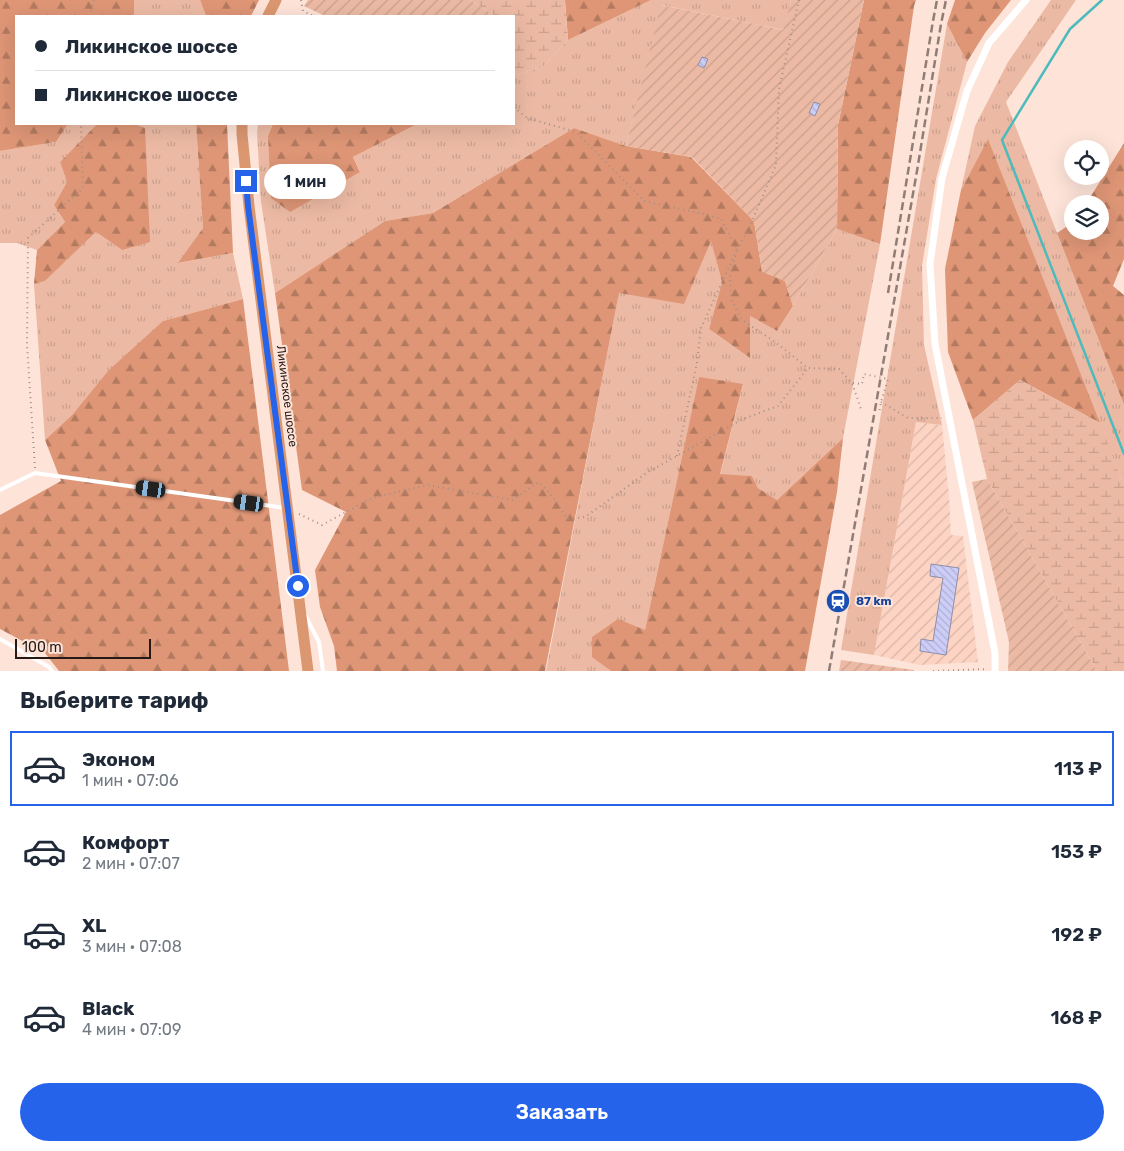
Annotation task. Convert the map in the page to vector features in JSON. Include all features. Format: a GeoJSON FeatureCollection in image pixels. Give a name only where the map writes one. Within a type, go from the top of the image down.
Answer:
{"type":"FeatureCollection","features":[{"type":"Feature","properties":{"kind":"highway"},"geometry":{"type":"LineString","coordinates":[[268,15],[276,0]]}},
{"type":"Feature","properties":{"kind":"highway","name":"Ликинское шоссе"},"geometry":{"type":"LineString","coordinates":[[242,125],[248,206],[308,671]]}},
{"type":"Feature","properties":{"kind":"street"},"geometry":{"type":"LineString","coordinates":[[995,670],[995,652],[935,344],[930,264],[942,178],[967,91],[989,43],[1026,0]]}},
{"type":"Feature","properties":{"kind":"lane"},"geometry":{"type":"LineString","coordinates":[[0,490],[35,473],[288,508]]}},
{"type":"Feature","properties":{"kind":"lane"},"geometry":{"type":"LineString","coordinates":[[300,606],[320,642],[323,671]]}},
{"type":"Feature","properties":{"kind":"lane"},"geometry":{"type":"LineString","coordinates":[[0,639],[49,667],[52,671]]}},
{"type":"Feature","properties":{"kind":"path"},"geometry":{"type":"LineString","coordinates":[[90,15],[94,0]]}},
{"type":"Feature","properties":{"kind":"path"},"geometry":{"type":"LineString","coordinates":[[301,0],[303,11],[312,15]]}},
{"type":"Feature","properties":{"kind":"path"},"geometry":{"type":"LineString","coordinates":[[677,456],[696,363],[701,328],[750,226],[776,165],[780,89],[799,0]]}},
{"type":"Feature","properties":{"kind":"path"},"geometry":{"type":"LineString","coordinates":[[515,108],[527,118],[576,132],[644,201],[700,213],[721,220],[738,249],[730,277],[731,298],[742,319],[808,368],[838,369],[852,382],[862,409]]}},
{"type":"Feature","properties":{"kind":"path"},"geometry":{"type":"LineString","coordinates":[[35,473],[27,344],[28,238],[83,188],[81,125]]}},
{"type":"Feature","properties":{"kind":"path"},"geometry":{"type":"LineString","coordinates":[[288,508],[322,525],[372,498],[427,485],[512,500],[539,482],[548,491],[568,519],[586,517],[648,472],[743,419],[778,406],[808,368]]}},
{"type":"Feature","properties":{"kind":"path"},"geometry":{"type":"LineString","coordinates":[[852,382],[862,384],[864,374],[888,379],[879,413]]}},
{"type":"Feature","properties":{"kind":"path"},"geometry":{"type":"LineString","coordinates":[[881,402],[908,418],[950,419]]}},
{"type":"Feature","properties":{"kind":"path"},"geometry":{"type":"LineString","coordinates":[[933,671],[995,670]]}},
{"type":"Feature","properties":{"kind":"shaded area"},"geometry":{"type":"Polygon","coordinates":[[[916,422],[942,425],[951,535],[963,536],[978,662],[920,665],[874,655],[916,422]]]}},
{"type":"Feature","properties":{"kind":"green space"},"geometry":{"type":"Polygon","coordinates":[[[0,0],[134,0],[134,15],[15,15],[15,125],[67,125],[56,142],[0,151],[0,0]]]}},
{"type":"Feature","properties":{"kind":"green space"},"geometry":{"type":"Polygon","coordinates":[[[134,0],[200,0],[206,15],[134,15],[134,0]]]}},
{"type":"Feature","properties":{"kind":"green space"},"geometry":{"type":"Polygon","coordinates":[[[200,0],[259,0],[252,15],[206,15],[200,0]]]}},
{"type":"Feature","properties":{"kind":"green space"},"geometry":{"type":"Polygon","coordinates":[[[308,0],[470,0],[493,15],[323,15],[304,6],[308,0]]]}},
{"type":"Feature","properties":{"kind":"green space"},"geometry":{"type":"Polygon","coordinates":[[[470,0],[565,0],[568,40],[544,66],[515,76],[515,15],[493,15],[470,0]]]}},
{"type":"Feature","properties":{"kind":"green space"},"geometry":{"type":"Polygon","coordinates":[[[565,0],[651,0],[568,40],[565,0]]]}},
{"type":"Feature","properties":{"kind":"green space"},"geometry":{"type":"Polygon","coordinates":[[[651,0],[791,0],[784,30],[662,5],[626,146],[574,128],[433,213],[385,221],[275,293],[261,202],[258,125],[273,125],[268,136],[360,171],[353,157],[415,125],[515,125],[515,76],[544,66],[568,40],[651,0]]]}},
{"type":"Feature","properties":{"kind":"green space"},"geometry":{"type":"Polygon","coordinates":[[[791,0],[864,0],[838,125],[837,229],[793,306],[785,281],[762,272],[754,221],[692,157],[626,146],[661,5],[783,30],[791,0]]]}},
{"type":"Feature","properties":{"kind":"green space"},"geometry":{"type":"Polygon","coordinates":[[[864,0],[916,0],[880,244],[837,229],[838,125],[864,0]]]}},
{"type":"Feature","properties":{"kind":"green space"},"geometry":{"type":"Polygon","coordinates":[[[955,0],[1011,0],[985,33],[967,62],[947,24],[955,0]]]}},
{"type":"Feature","properties":{"kind":"green space"},"geometry":{"type":"Polygon","coordinates":[[[1051,0],[1076,0],[1006,102],[1124,405],[1124,486],[988,140],[961,190],[975,126],[1008,62],[1051,0]]]}},
{"type":"Feature","properties":{"kind":"green space"},"geometry":{"type":"Polygon","coordinates":[[[947,24],[967,62],[936,179],[922,266],[924,345],[942,425],[916,422],[874,655],[841,650],[947,24]]]}},
{"type":"Feature","properties":{"kind":"green space"},"geometry":{"type":"Polygon","coordinates":[[[67,125],[96,125],[60,162],[67,182],[54,205],[65,222],[37,250],[17,243],[0,243],[0,151],[56,142],[67,125]]]}},
{"type":"Feature","properties":{"kind":"green space"},"geometry":{"type":"Polygon","coordinates":[[[96,125],[138,125],[145,128],[150,242],[122,250],[96,232],[45,281],[34,284],[37,250],[65,222],[54,205],[67,182],[60,162],[96,125]]]}},
{"type":"Feature","properties":{"kind":"green space"},"geometry":{"type":"Polygon","coordinates":[[[138,125],[196,125],[203,228],[179,263],[233,253],[243,299],[163,321],[73,414],[45,440],[34,284],[45,281],[96,232],[122,250],[145,128],[138,125]]]}},
{"type":"Feature","properties":{"kind":"green space"},"geometry":{"type":"Polygon","coordinates":[[[196,125],[227,125],[233,253],[178,263],[203,228],[196,125]]]}},
{"type":"Feature","properties":{"kind":"green space"},"geometry":{"type":"Polygon","coordinates":[[[273,125],[415,125],[353,157],[360,172],[290,212],[271,198],[268,136],[273,125]]]}},
{"type":"Feature","properties":{"kind":"green space"},"geometry":{"type":"Polygon","coordinates":[[[574,128],[626,146],[691,157],[754,221],[762,271],[785,281],[793,306],[777,331],[750,316],[750,358],[709,329],[722,282],[711,241],[684,304],[619,293],[545,671],[337,671],[334,646],[320,607],[315,570],[346,512],[302,490],[275,293],[385,221],[433,213],[574,128]]]}},
{"type":"Feature","properties":{"kind":"green space"},"geometry":{"type":"Polygon","coordinates":[[[988,139],[1100,423],[1020,380],[973,420],[948,352],[945,269],[961,190],[988,139]]]}},
{"type":"Feature","properties":{"kind":"green space"},"geometry":{"type":"Polygon","coordinates":[[[1124,143],[1124,259],[1113,286],[1124,295],[1124,405],[1057,233],[1064,228],[1064,240],[1109,240],[1109,195],[1092,195],[1098,185],[1109,185],[1109,167],[1124,143]]]}},
{"type":"Feature","properties":{"kind":"green space"},"geometry":{"type":"Polygon","coordinates":[[[837,229],[880,244],[843,438],[777,500],[758,488],[752,476],[720,475],[743,385],[699,378],[645,630],[593,657],[611,671],[546,671],[619,292],[711,240],[722,282],[709,329],[750,358],[750,316],[777,331],[837,229]]]}},
{"type":"Feature","properties":{"kind":"green space"},"geometry":{"type":"Polygon","coordinates":[[[243,299],[289,671],[59,671],[45,653],[0,629],[0,515],[61,481],[45,440],[73,414],[109,370],[163,321],[243,299]]]}},
{"type":"Feature","properties":{"kind":"green space"},"geometry":{"type":"Polygon","coordinates":[[[699,377],[743,384],[720,474],[752,476],[758,488],[777,500],[843,438],[837,492],[805,671],[611,671],[592,657],[592,637],[618,619],[645,630],[699,377]]]}},
{"type":"Feature","properties":{"kind":"green space"},"geometry":{"type":"Polygon","coordinates":[[[1020,380],[1100,423],[1124,486],[1124,671],[1097,671],[987,479],[973,420],[1020,380]]]}},
{"type":"Feature","properties":{"kind":"green space"},"geometry":{"type":"Polygon","coordinates":[[[987,479],[1097,671],[1008,671],[1009,642],[972,482],[987,479]]]}},
{"type":"Feature","properties":{"kind":"green space"},"geometry":{"type":"Polygon","coordinates":[[[841,660],[914,670],[914,671],[839,671],[841,660]]]}},
{"type":"Feature","properties":{"kind":"building"},"geometry":{"type":"Polygon","coordinates":[[[702,57],[708,59],[704,68],[698,65],[702,57]]]}},
{"type":"Feature","properties":{"kind":"building"},"geometry":{"type":"Polygon","coordinates":[[[814,102],[820,104],[815,116],[809,113],[814,102]]]}},
{"type":"Feature","properties":{"kind":"building"},"geometry":{"type":"Polygon","coordinates":[[[931,564],[959,568],[946,655],[920,651],[921,639],[933,641],[943,578],[930,576],[931,564]]]}},
{"type":"Feature","properties":{"kind":"waterway"},"geometry":{"type":"LineString","coordinates":[[1102,0],[1070,29],[1002,140],[1124,454]]}},
{"type":"Feature","properties":{"kind":"railway"},"geometry":{"type":"LineString","coordinates":[[888,293],[937,0]]}},
{"type":"Feature","properties":{"kind":"railway"},"geometry":{"type":"LineString","coordinates":[[829,671],[946,0]]}},
{"type":"Feature","properties":{"kind":"place","name":"87 km"},"geometry":{"type":"Point","coordinates":[838,601]}},
{"type":"Feature","properties":{"kind":"route"},"geometry":{"type":"LineString","coordinates":[[246,181],[298,586]]}}]}
